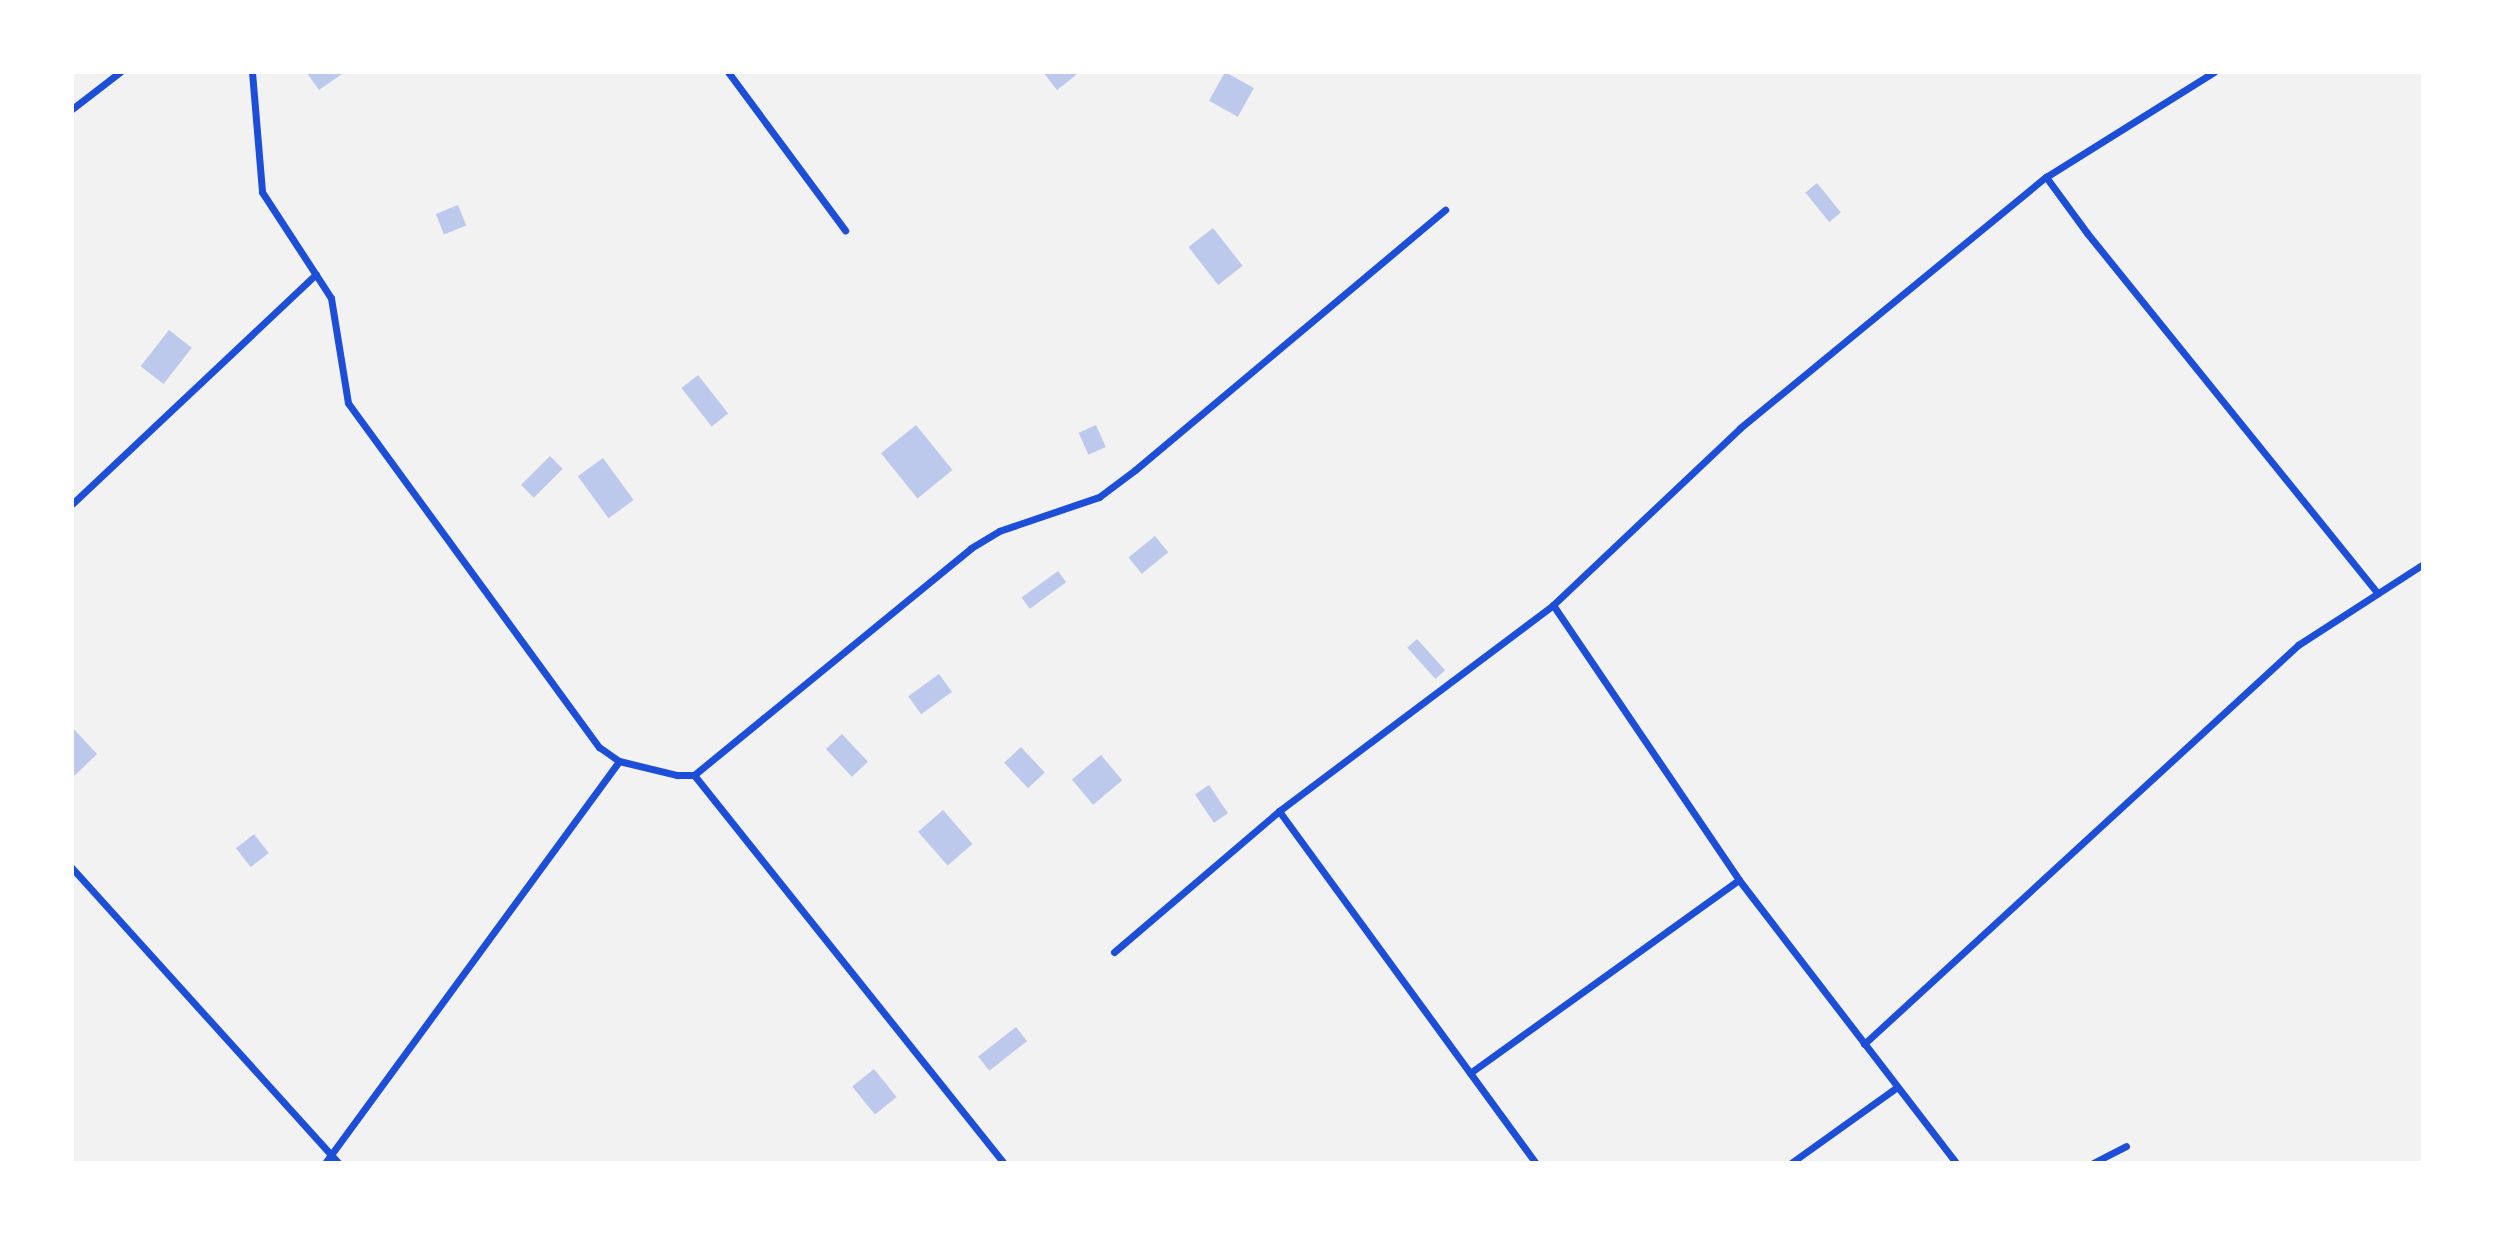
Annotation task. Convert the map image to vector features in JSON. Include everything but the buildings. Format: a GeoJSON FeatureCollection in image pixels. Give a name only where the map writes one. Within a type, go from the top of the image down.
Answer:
{"type":"FeatureCollection","features":[{"type":"Feature","properties":{"kind":"street"},"geometry":{"type":"LineString","coordinates":[[72,109],[120,72]]}},
{"type":"Feature","properties":{"kind":"street"},"geometry":{"type":"LineString","coordinates":[[252,72],[262,192],[331,298],[343,386],[348,402],[599,747],[619,761],[677,775],[694,775],[971,548],[999,531],[1099,497],[1445,210]]}},
{"type":"Feature","properties":{"kind":"street"},"geometry":{"type":"LineString","coordinates":[[728,72],[845,230]]}},
{"type":"Feature","properties":{"kind":"street"},"geometry":{"type":"LineString","coordinates":[[1114,952],[1279,811],[1553,605],[1740,428],[2046,177],[2214,72]]}},
{"type":"Feature","properties":{"kind":"street"},"geometry":{"type":"LineString","coordinates":[[2046,177],[2087,233],[2378,593]]}},
{"type":"Feature","properties":{"kind":"street"},"geometry":{"type":"LineString","coordinates":[[72,504],[316,274]]}},
{"type":"Feature","properties":{"kind":"street"},"geometry":{"type":"LineString","coordinates":[[1864,1044],[2298,645],[2423,564]]}},
{"type":"Feature","properties":{"kind":"street"},"geometry":{"type":"LineString","coordinates":[[1553,605],[1739,880],[1956,1163]]}},
{"type":"Feature","properties":{"kind":"street"},"geometry":{"type":"LineString","coordinates":[[325,1163],[619,761]]}},
{"type":"Feature","properties":{"kind":"street"},"geometry":{"type":"LineString","coordinates":[[694,775],[1004,1163]]}},
{"type":"Feature","properties":{"kind":"street"},"geometry":{"type":"LineString","coordinates":[[1279,811],[1536,1163]]}},
{"type":"Feature","properties":{"kind":"street"},"geometry":{"type":"LineString","coordinates":[[72,868],[339,1163]]}},
{"type":"Feature","properties":{"kind":"street"},"geometry":{"type":"LineString","coordinates":[[1470,1073],[1739,880]]}},
{"type":"Feature","properties":{"kind":"street"},"geometry":{"type":"LineString","coordinates":[[1791,1163],[1897,1087]]}},
{"type":"Feature","properties":{"kind":"street"},"geometry":{"type":"LineString","coordinates":[[2093,1163],[2126,1146]]}}]}
